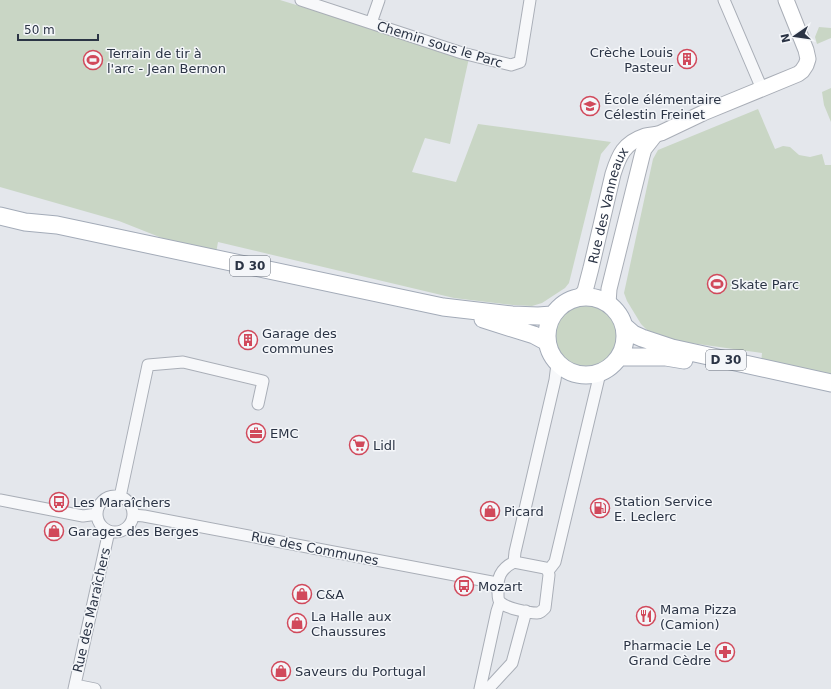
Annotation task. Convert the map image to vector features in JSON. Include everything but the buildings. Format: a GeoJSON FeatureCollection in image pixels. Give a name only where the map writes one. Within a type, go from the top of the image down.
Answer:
{"type":"FeatureCollection","features":[{"type":"Feature","properties":{"kind":"main road","name":"D 30"},"geometry":{"type":"LineString","coordinates":[[0,207],[27,214],[57,225]]}},
{"type":"Feature","properties":{"kind":"main road","name":"D 30"},"geometry":{"type":"LineString","coordinates":[[0,216],[25,222],[57,225],[443,306],[512,315],[552,315]]}},
{"type":"Feature","properties":{"kind":"main road"},"geometry":{"type":"LineString","coordinates":[[581,296],[595,297],[608,303],[618,312],[625,327],[626,341],[620,357],[612,366],[600,373],[585,376],[567,371],[557,364],[547,342],[548,328],[552,315],[563,304],[581,296]]}},
{"type":"Feature","properties":{"kind":"main road","name":"D 30"},"geometry":{"type":"LineString","coordinates":[[443,306],[534,335],[547,342]]}},
{"type":"Feature","properties":{"kind":"main road","name":"D 30"},"geometry":{"type":"LineString","coordinates":[[625,327],[633,334],[672,348],[831,383]]}},
{"type":"Feature","properties":{"kind":"main road","name":"D 30"},"geometry":{"type":"LineString","coordinates":[[620,357],[666,356],[831,390]]}},
{"type":"Feature","properties":{"kind":"street","name":"Chemin sous le Parc"},"geometry":{"type":"LineString","coordinates":[[301,0],[462,53],[511,65],[520,62],[530,0]]}},
{"type":"Feature","properties":{"kind":"street"},"geometry":{"type":"LineString","coordinates":[[371,23],[379,0]]}},
{"type":"Feature","properties":{"kind":"street"},"geometry":{"type":"LineString","coordinates":[[724,0],[762,89]]}},
{"type":"Feature","properties":{"kind":"street","name":"Rue des Vanneaux"},"geometry":{"type":"LineString","coordinates":[[581,296],[585,291],[613,174],[620,155],[624,149],[633,142],[645,136],[655,135],[802,71],[808,59],[806,50],[786,0]]}},
{"type":"Feature","properties":{"kind":"street","name":"Rue des Vanneaux"},"geometry":{"type":"LineString","coordinates":[[608,303],[609,289],[642,156],[644,149],[655,135]]}},
{"type":"Feature","properties":{"kind":"street"},"geometry":{"type":"LineString","coordinates":[[120,497],[148,365],[183,362],[263,381],[258,404]]}},
{"type":"Feature","properties":{"kind":"street"},"geometry":{"type":"LineString","coordinates":[[514,562],[516,544],[555,380],[557,364]]}},
{"type":"Feature","properties":{"kind":"street"},"geometry":{"type":"LineString","coordinates":[[500,602],[509,607],[538,613],[545,608],[549,575],[548,571],[556,561],[600,373]]}},
{"type":"Feature","properties":{"kind":"street"},"geometry":{"type":"LineString","coordinates":[[111,497],[120,497],[130,504],[133,515],[129,525],[125,529],[114,532],[109,531],[100,525],[97,514],[98,510],[102,501],[111,497]]}},
{"type":"Feature","properties":{"kind":"street"},"geometry":{"type":"LineString","coordinates":[[0,500],[83,516],[97,514]]}},
{"type":"Feature","properties":{"kind":"street","name":"Rue des Communes"},"geometry":{"type":"LineString","coordinates":[[133,515],[497,583]]}},
{"type":"Feature","properties":{"kind":"street","name":"Rue des Maraîchers"},"geometry":{"type":"LineString","coordinates":[[74,687],[109,531]]}},
{"type":"Feature","properties":{"kind":"street"},"geometry":{"type":"LineString","coordinates":[[480,689],[500,602],[498,598],[497,583],[500,575],[508,565],[514,562],[545,568],[548,571]]}},
{"type":"Feature","properties":{"kind":"street"},"geometry":{"type":"LineString","coordinates":[[488,689],[512,663],[526,611]]}},
{"type":"Feature","properties":{"kind":"street"},"geometry":{"type":"LineString","coordinates":[[74,687],[95,689]]}},
{"type":"Feature","properties":{"kind":"green space"},"geometry":{"type":"Polygon","coordinates":[[[0,0],[280,0],[469,58],[450,144],[425,138],[412,172],[456,182],[478,124],[611,142],[601,154],[569,283],[565,288],[542,303],[532,306],[513,305],[454,298],[218,242],[215,259],[119,221],[0,187],[0,0]]]}},
{"type":"Feature","properties":{"kind":"green space"},"geometry":{"type":"Polygon","coordinates":[[[819,27],[831,28],[831,38],[817,44],[815,37],[819,27]]]}},
{"type":"Feature","properties":{"kind":"green space"},"geometry":{"type":"Polygon","coordinates":[[[831,88],[831,122],[824,105],[822,92],[831,88]]]}},
{"type":"Feature","properties":{"kind":"green space"},"geometry":{"type":"Polygon","coordinates":[[[758,109],[775,149],[783,146],[790,147],[799,155],[810,157],[822,154],[825,165],[831,165],[831,389],[760,375],[762,353],[655,338],[641,324],[627,301],[624,293],[653,159],[658,150],[758,109]]]}},
{"type":"Feature","properties":{"kind":"green space"},"geometry":{"type":"Polygon","coordinates":[[[587,305],[605,310],[610,314],[614,319],[619,337],[614,355],[610,360],[605,364],[587,369],[569,364],[564,360],[560,355],[555,337],[560,319],[564,314],[569,310],[587,305]]]}},
{"type":"Feature","properties":{"kind":"place","name":"Crèche Louis Pasteur"},"geometry":{"type":"Point","coordinates":[687,59]}},
{"type":"Feature","properties":{"kind":"place","name":"Terrain de tir à l'arc - Jean Bernon"},"geometry":{"type":"Point","coordinates":[93,60]}},
{"type":"Feature","properties":{"kind":"place","name":"École élémentaire Célestin Freinet"},"geometry":{"type":"Point","coordinates":[590,106]}},
{"type":"Feature","properties":{"kind":"place","name":"Skate Parc"},"geometry":{"type":"Point","coordinates":[717,284]}},
{"type":"Feature","properties":{"kind":"place","name":"Garage des communes"},"geometry":{"type":"Point","coordinates":[248,340]}},
{"type":"Feature","properties":{"kind":"place","name":"EMC"},"geometry":{"type":"Point","coordinates":[256,433]}},
{"type":"Feature","properties":{"kind":"place","name":"Lidl"},"geometry":{"type":"Point","coordinates":[359,445]}},
{"type":"Feature","properties":{"kind":"place","name":"Les Maraîchers"},"geometry":{"type":"Point","coordinates":[59,502]}},
{"type":"Feature","properties":{"kind":"place","name":"Station Service E. Leclerc"},"geometry":{"type":"Point","coordinates":[600,508]}},
{"type":"Feature","properties":{"kind":"place","name":"Picard"},"geometry":{"type":"Point","coordinates":[490,511]}},
{"type":"Feature","properties":{"kind":"place","name":"Garages des Berges"},"geometry":{"type":"Point","coordinates":[54,531]}},
{"type":"Feature","properties":{"kind":"place","name":"Mozart"},"geometry":{"type":"Point","coordinates":[464,586]}},
{"type":"Feature","properties":{"kind":"place","name":"C&A"},"geometry":{"type":"Point","coordinates":[302,594]}},
{"type":"Feature","properties":{"kind":"place","name":"Mama Pizza (Camion)"},"geometry":{"type":"Point","coordinates":[646,616]}},
{"type":"Feature","properties":{"kind":"place","name":"La Halle aux Chaussures"},"geometry":{"type":"Point","coordinates":[297,623]}},
{"type":"Feature","properties":{"kind":"place","name":"Pharmacie Le Grand Cèdre"},"geometry":{"type":"Point","coordinates":[725,652]}},
{"type":"Feature","properties":{"kind":"place","name":"Saveurs du Portugal"},"geometry":{"type":"Point","coordinates":[281,671]}}]}
